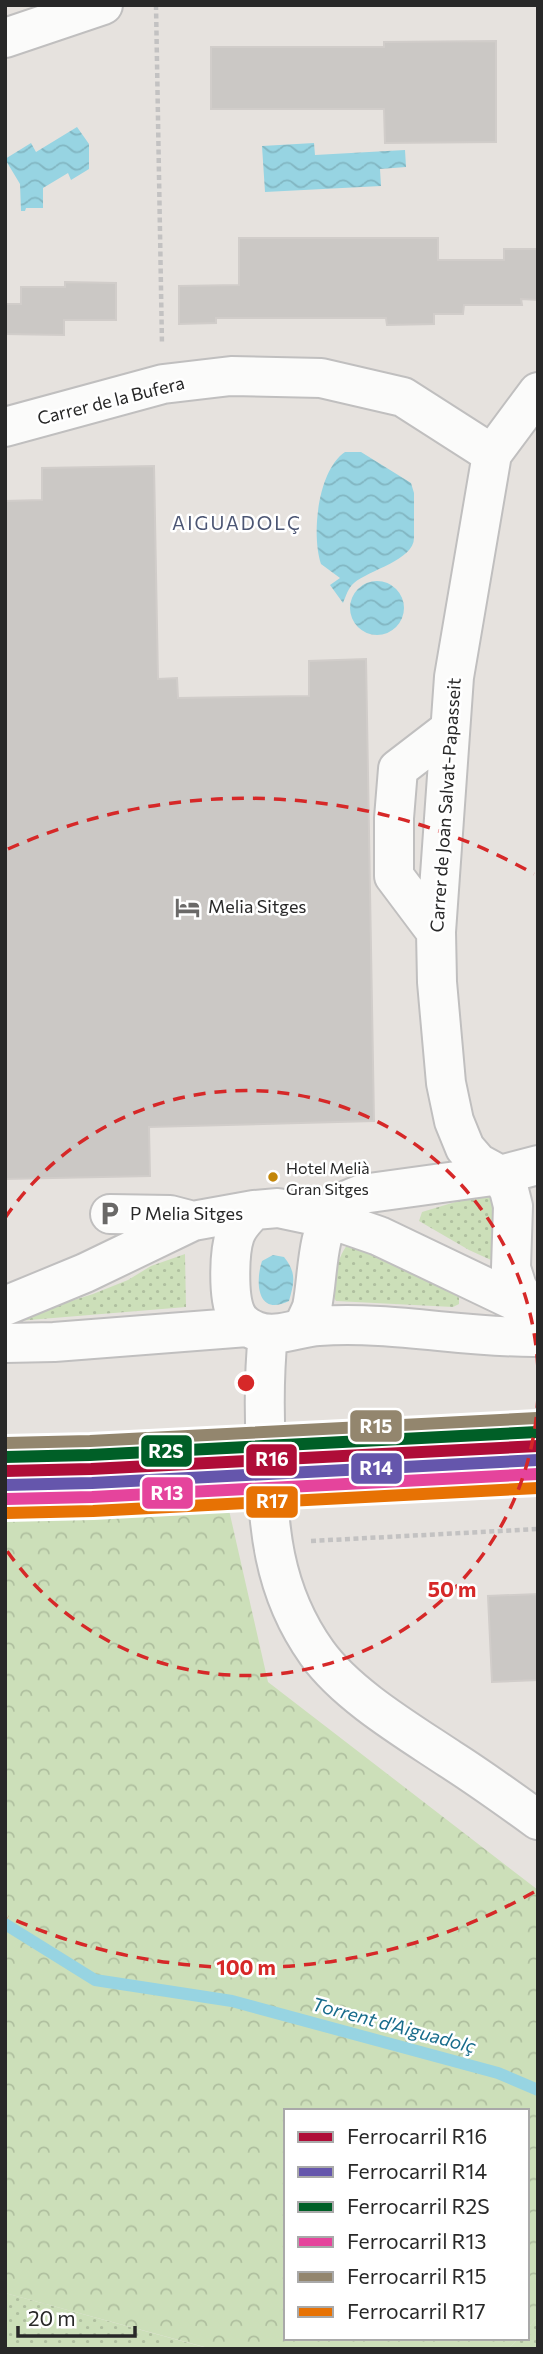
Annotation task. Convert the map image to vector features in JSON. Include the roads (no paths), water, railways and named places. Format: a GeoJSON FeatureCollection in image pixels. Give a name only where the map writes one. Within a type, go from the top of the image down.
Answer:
{"type":"FeatureCollection","features":[{"type":"Feature","properties":{"kind":"street"},"geometry":{"type":"LineString","coordinates":[[5,38],[103,5]]}},
{"type":"Feature","properties":{"kind":"street","name":"Carrer de la Bufera"},"geometry":{"type":"LineString","coordinates":[[5,427],[163,384],[231,376],[321,378],[403,397],[492,454]]}},
{"type":"Feature","properties":{"kind":"street","name":"Carrer de Joan Salvat-Papasseit"},"geometry":{"type":"LineString","coordinates":[[500,1175],[478,1163],[465,1148],[454,1121],[445,1070],[437,982],[436,932],[454,677],[492,454],[538,392]]}},
{"type":"Feature","properties":{"kind":"street"},"geometry":{"type":"LineString","coordinates":[[273,1329],[312,1308],[316,1270],[330,1219],[334,1211],[347,1200],[362,1194],[500,1175],[538,1165]]}},
{"type":"Feature","properties":{"kind":"street"},"geometry":{"type":"LineString","coordinates":[[500,1175],[509,1189],[513,1206],[511,1268],[517,1287],[535,1319]]}},
{"type":"Feature","properties":{"kind":"street"},"geometry":{"type":"LineString","coordinates":[[5,1306],[85,1273],[193,1221],[254,1210],[295,1210],[330,1219],[391,1241],[535,1319]]}},
{"type":"Feature","properties":{"kind":"street"},"geometry":{"type":"LineString","coordinates":[[254,1210],[240,1222],[234,1237],[231,1285],[234,1304],[236,1314],[273,1329]]}},
{"type":"Feature","properties":{"kind":"street"},"geometry":{"type":"LineString","coordinates":[[110,1214],[170,1215],[193,1221]]}},
{"type":"Feature","properties":{"kind":"street"},"geometry":{"type":"LineString","coordinates":[[5,1343],[361,1325],[470,1336],[535,1319]]}},
{"type":"Feature","properties":{"kind":"street"},"geometry":{"type":"LineString","coordinates":[[273,1329],[264,1394],[268,1506],[272,1545],[290,1608],[318,1655],[346,1684],[398,1724],[538,1820]]}},
{"type":"Feature","properties":{"kind":"water"},"geometry":{"type":"Polygon","coordinates":[[[77,127],[89,144],[89,169],[71,180],[68,173],[43,188],[43,208],[26,208],[21,211],[20,184],[5,159],[31,143],[36,152],[77,127]]]}},
{"type":"Feature","properties":{"kind":"water"},"geometry":{"type":"Polygon","coordinates":[[[314,143],[315,155],[405,150],[406,167],[380,169],[381,186],[265,192],[262,146],[314,143]]]}},
{"type":"Feature","properties":{"kind":"water"},"geometry":{"type":"Polygon","coordinates":[[[345,452],[361,452],[411,483],[414,493],[414,538],[412,546],[399,558],[354,583],[343,603],[330,585],[340,578],[321,564],[317,520],[328,473],[345,452]]]}},
{"type":"Feature","properties":{"kind":"water"},"geometry":{"type":"Polygon","coordinates":[[[377,581],[396,589],[404,608],[396,627],[377,635],[358,627],[350,608],[358,589],[377,581]]]}},
{"type":"Feature","properties":{"kind":"water"},"geometry":{"type":"Polygon","coordinates":[[[273,1255],[284,1257],[291,1268],[293,1278],[289,1301],[278,1305],[265,1301],[259,1287],[262,1261],[273,1255]]]}},
{"type":"Feature","properties":{"kind":"waterway","name":"Torrent d'Aiguadolç"},"geometry":{"type":"LineString","coordinates":[[5,1924],[95,1980],[232,2001],[498,2073],[538,2090]]}},
{"type":"Feature","properties":{"kind":"rail line","name":"R15"},"geometry":{"type":"LineString","coordinates":[[5,1443],[537,1418]]}},
{"type":"Feature","properties":{"kind":"rail line","name":"R2S"},"geometry":{"type":"LineString","coordinates":[[5,1457],[537,1432]]}},
{"type":"Feature","properties":{"kind":"rail line","name":"R16"},"geometry":{"type":"LineString","coordinates":[[5,1471],[538,1446]]}},
{"type":"Feature","properties":{"kind":"rail line","name":"R14"},"geometry":{"type":"LineString","coordinates":[[5,1485],[538,1460]]}},
{"type":"Feature","properties":{"kind":"rail line","name":"R13"},"geometry":{"type":"LineString","coordinates":[[6,1499],[538,1474]]}},
{"type":"Feature","properties":{"kind":"rail line","name":"R17"},"geometry":{"type":"LineString","coordinates":[[6,1513],[538,1488]]}},
{"type":"Feature","properties":{"kind":"place","name":"Melia Sitges"},"geometry":{"type":"Point","coordinates":[188,907]}},
{"type":"Feature","properties":{"kind":"place","name":"Hotel Melià Gran Sitges"},"geometry":{"type":"Point","coordinates":[273,1177]}},
{"type":"Feature","properties":{"kind":"place","name":"P Melia Sitges"},"geometry":{"type":"Point","coordinates":[110,1214]}},
{"type":"Feature","properties":{"kind":"district","name":"AIGUADOLÇ"},"geometry":{"type":"Point","coordinates":[237,523]}}]}
